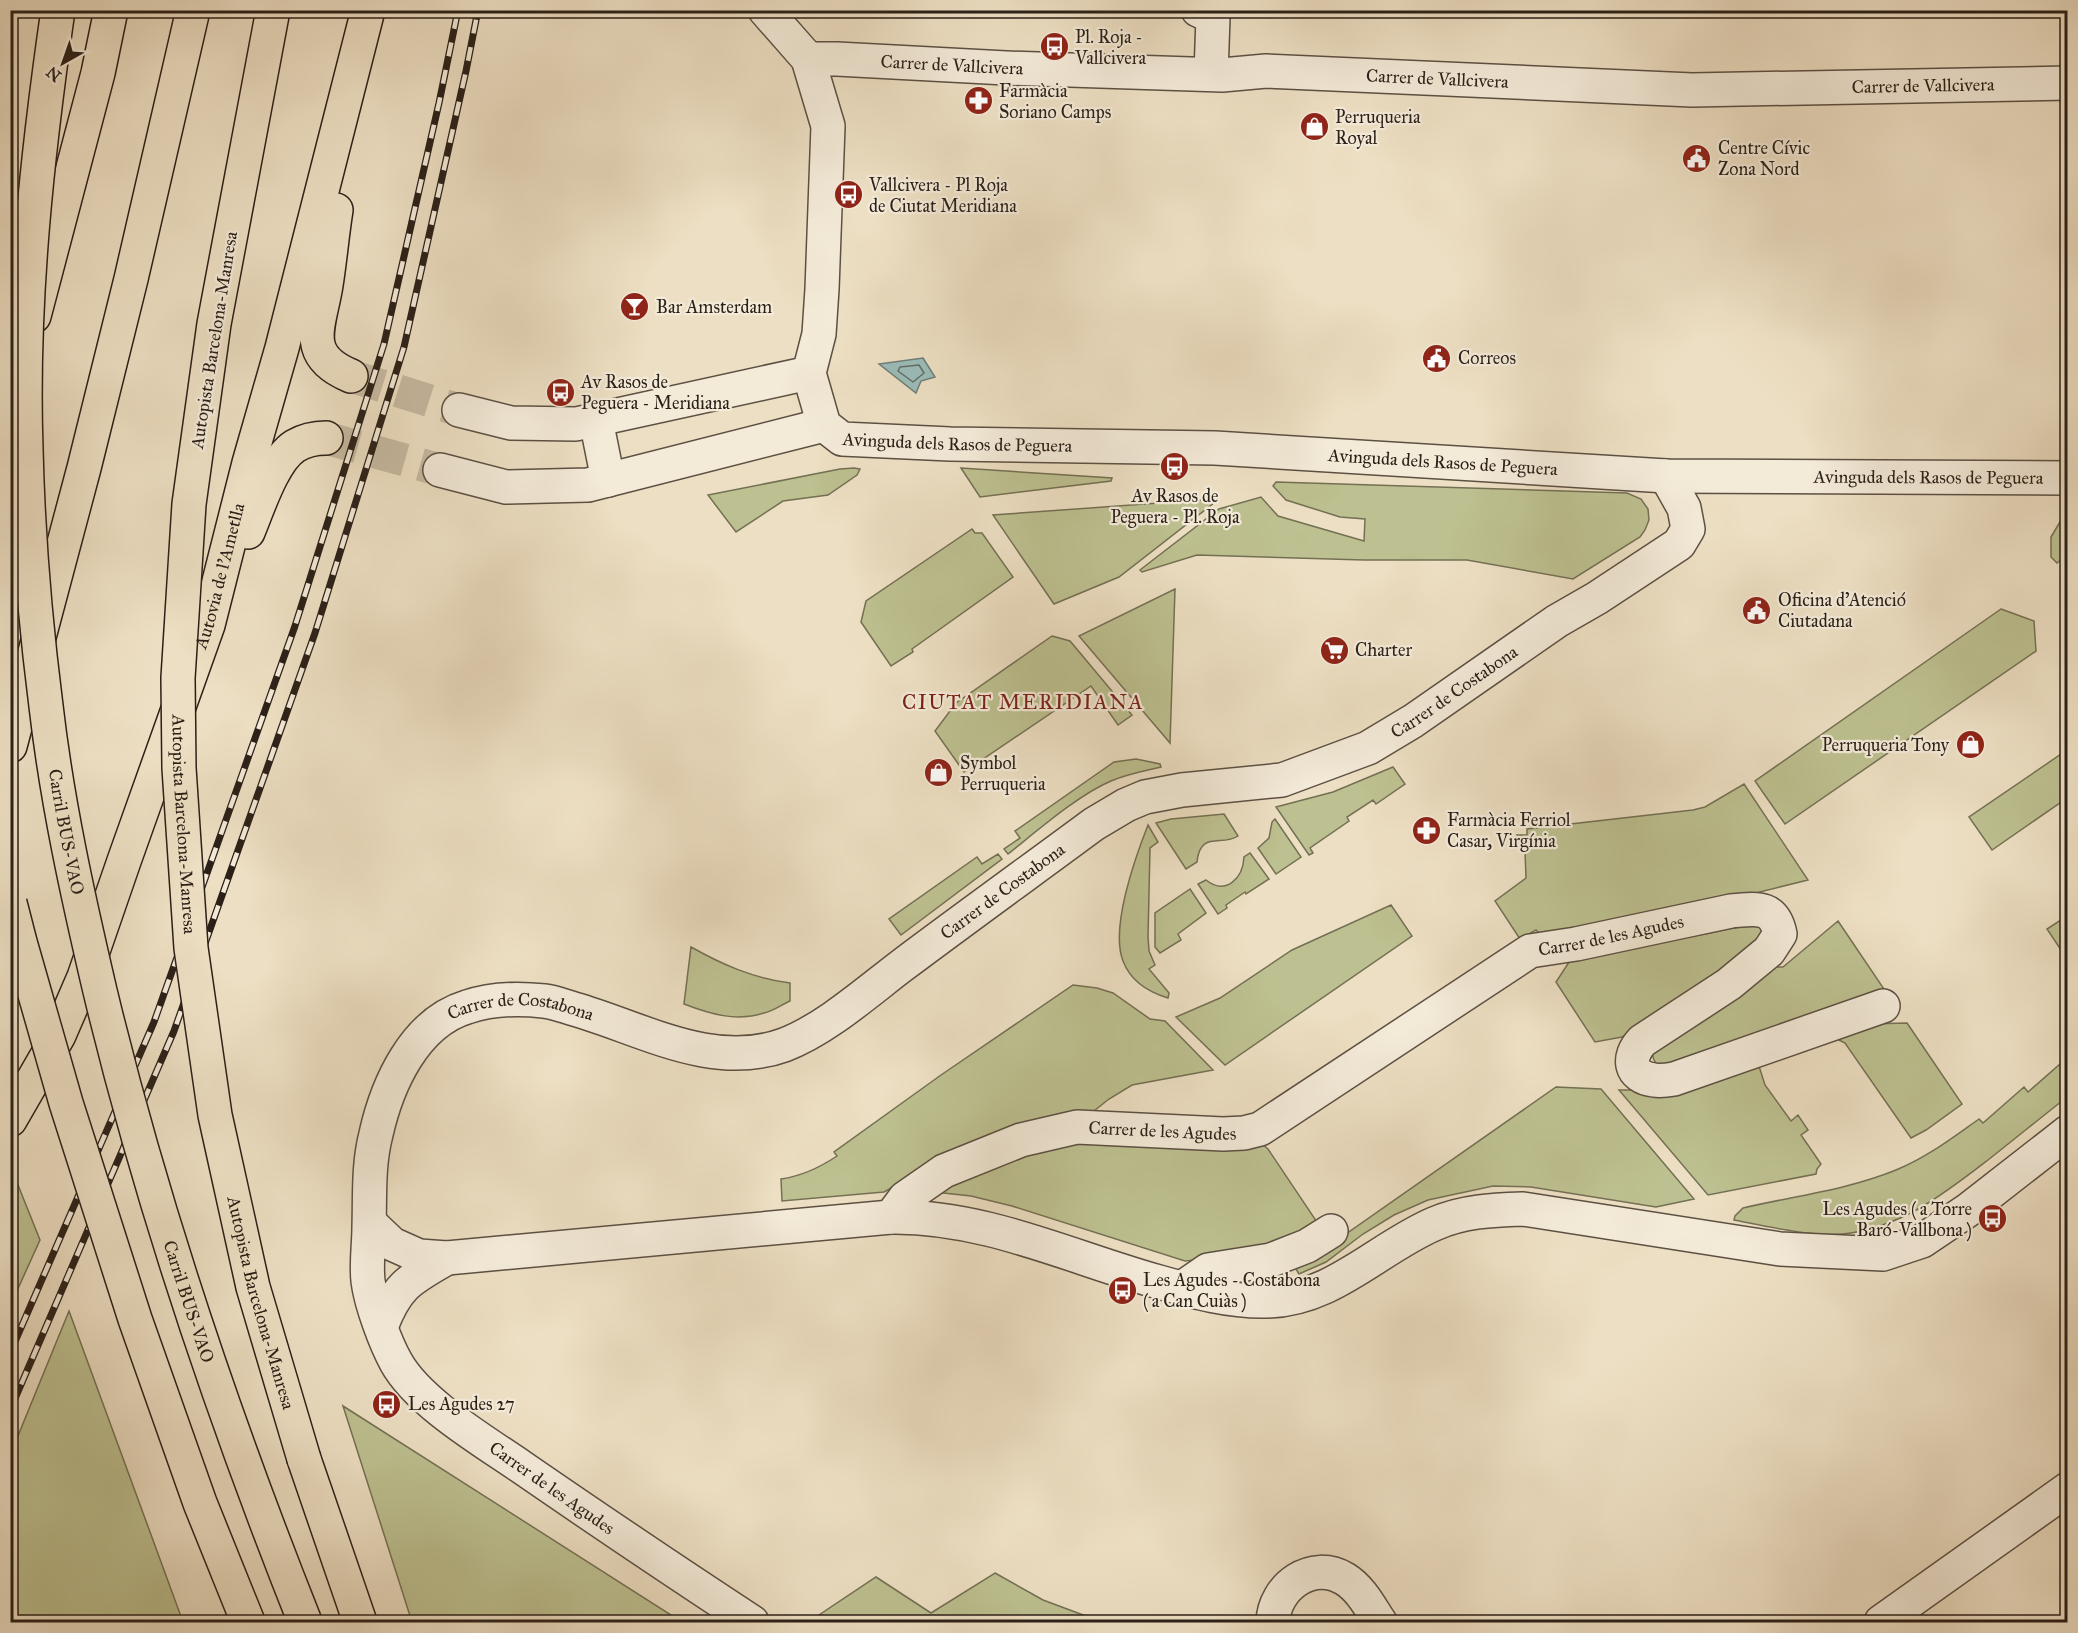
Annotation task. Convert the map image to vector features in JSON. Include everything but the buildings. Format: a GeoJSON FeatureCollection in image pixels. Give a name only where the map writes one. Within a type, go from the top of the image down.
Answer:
{"type":"FeatureCollection","features":[{"type":"Feature","properties":{"kind":"highway","name":"Carril BUS-VAO"},"geometry":{"type":"LineString","coordinates":[[58,10],[46,93],[32,222],[26,325],[26,447],[33,588],[46,709],[86,931],[114,1049],[146,1168],[220,1398],[305,1623]]}},
{"type":"Feature","properties":{"kind":"highway"},"geometry":{"type":"LineString","coordinates":[[10,404],[96,84],[111,10]]}},
{"type":"Feature","properties":{"kind":"highway"},"geometry":{"type":"LineString","coordinates":[[10,746],[84,468],[131,279],[193,10]]}},
{"type":"Feature","properties":{"kind":"highway","name":"Autopista Barcelona-Manresa"},"geometry":{"type":"LineString","coordinates":[[273,10],[214,324],[191,493],[182,589],[178,678],[179,768],[191,948],[215,1115],[253,1287],[304,1459],[360,1623]]}},
{"type":"Feature","properties":{"kind":"highway"},"geometry":{"type":"LineString","coordinates":[[351,376],[336,370],[325,360],[317,344],[315,329],[326,285],[366,16]]}},
{"type":"Feature","properties":{"kind":"highway","name":"Autovia de l'Ametlla"},"geometry":{"type":"LineString","coordinates":[[10,1120],[59,1035],[84,977],[208,625],[249,463],[282,348],[366,16]]}},
{"type":"Feature","properties":{"kind":"highway"},"geometry":{"type":"LineString","coordinates":[[208,625],[282,458],[294,446],[311,438],[326,438]]}},
{"type":"Feature","properties":{"kind":"highway"},"geometry":{"type":"LineString","coordinates":[[10,903],[66,1102],[135,1319],[200,1503],[249,1623]]}},
{"type":"Feature","properties":{"kind":"street"},"geometry":{"type":"LineString","coordinates":[[459,410],[511,423],[576,424],[809,374],[819,334],[828,126],[808,59],[765,10]]}},
{"type":"Feature","properties":{"kind":"street"},"geometry":{"type":"LineString","coordinates":[[1198,10],[1213,17],[1211,74]]}},
{"type":"Feature","properties":{"kind":"street","name":"Carrer de Vallcivera"},"geometry":{"type":"LineString","coordinates":[[808,59],[1211,74],[1266,71],[1692,90],[2067,83]]}},
{"type":"Feature","properties":{"kind":"street","name":"Avinguda dels Rasos de Peguera"},"geometry":{"type":"LineString","coordinates":[[809,374],[824,425],[842,439],[950,444],[1215,448],[1666,476],[2067,478]]}},
{"type":"Feature","properties":{"kind":"street"},"geometry":{"type":"LineString","coordinates":[[596,420],[608,480]]}},
{"type":"Feature","properties":{"kind":"street","name":"Avinguda dels Rasos de Peguera"},"geometry":{"type":"LineString","coordinates":[[440,470],[506,487],[588,485],[824,425]]}},
{"type":"Feature","properties":{"kind":"street","name":"Carrer de Costabona"},"geometry":{"type":"LineString","coordinates":[[370,1223],[369,1170],[383,1105],[394,1077],[415,1045],[440,1020],[462,1008],[485,1002],[512,999],[546,1001],[686,1047],[715,1052],[738,1052],[782,1046],[806,1034],[861,997],[1085,831],[1125,805],[1145,797],[1182,790],[1282,780],[1368,748],[1413,721],[1557,621],[1597,598],[1679,544],[1688,529],[1684,508],[1666,476]]}},
{"type":"Feature","properties":{"kind":"street","name":"Carrer de les Agudes"},"geometry":{"type":"LineString","coordinates":[[891,1217],[905,1198],[944,1171],[1021,1140],[1053,1132],[1077,1127],[1223,1134],[1244,1133],[1260,1129],[1530,951],[1576,944],[1731,911],[1755,909],[1770,913],[1777,922],[1780,934],[1769,951],[1729,984],[1642,1041],[1634,1050],[1632,1061],[1635,1070],[1642,1077],[1655,1081],[1674,1079],[1883,1006]]}},
{"type":"Feature","properties":{"kind":"street"},"geometry":{"type":"LineString","coordinates":[[370,1223],[392,1244],[419,1256],[447,1258],[891,1217],[942,1219],[977,1225],[1182,1288],[1231,1299],[1254,1301],[1298,1298],[1337,1281],[1412,1234],[1435,1223],[1461,1214],[1486,1211],[1523,1209],[1780,1250],[1883,1254],[1922,1241],[1968,1210],[2067,1132]]}},
{"type":"Feature","properties":{"kind":"street","name":"Carrer de les Agudes"},"geometry":{"type":"LineString","coordinates":[[370,1223],[368,1282],[381,1327],[397,1364],[416,1386],[453,1420],[752,1623]]}},
{"type":"Feature","properties":{"kind":"street"},"geometry":{"type":"LineString","coordinates":[[1182,1288],[1208,1270],[1281,1256],[1306,1246],[1331,1231]]}},
{"type":"Feature","properties":{"kind":"street"},"geometry":{"type":"LineString","coordinates":[[381,1327],[390,1304],[403,1287],[417,1275],[447,1258]]}},
{"type":"Feature","properties":{"kind":"street"},"geometry":{"type":"LineString","coordinates":[[1881,1623],[2067,1489]]}},
{"type":"Feature","properties":{"kind":"street"},"geometry":{"type":"LineString","coordinates":[[1273,1623],[1275,1605],[1284,1591],[1295,1580],[1310,1573],[1324,1572],[1341,1577],[1358,1589],[1380,1623]]}},
{"type":"Feature","properties":{"kind":"green space"},"geometry":{"type":"Polygon","coordinates":[[[961,468],[1112,478],[1111,481],[980,497],[961,468]]]}},
{"type":"Feature","properties":{"kind":"green space"},"geometry":{"type":"Polygon","coordinates":[[[840,469],[860,469],[857,475],[828,495],[783,501],[736,532],[708,495],[840,469]]]}},
{"type":"Feature","properties":{"kind":"green space"},"geometry":{"type":"Polygon","coordinates":[[[1276,482],[1627,493],[1641,499],[1648,509],[1649,520],[1640,537],[1573,579],[1467,560],[1364,560],[1197,555],[1142,572],[1140,570],[1219,509],[1261,497],[1278,516],[1364,541],[1365,519],[1340,517],[1286,500],[1273,486],[1276,482]]]}},
{"type":"Feature","properties":{"kind":"green space"},"geometry":{"type":"Polygon","coordinates":[[[1214,499],[1214,503],[1119,577],[1054,604],[993,515],[1214,499]]]}},
{"type":"Feature","properties":{"kind":"green space"},"geometry":{"type":"Polygon","coordinates":[[[2067,510],[2067,555],[2057,563],[2051,557],[2051,537],[2067,510]]]}},
{"type":"Feature","properties":{"kind":"green space"},"geometry":{"type":"Polygon","coordinates":[[[972,529],[975,533],[982,533],[1013,577],[891,666],[861,622],[866,601],[972,529]]]}},
{"type":"Feature","properties":{"kind":"green space"},"geometry":{"type":"Polygon","coordinates":[[[1175,589],[1170,743],[1079,636],[1175,589]]]}},
{"type":"Feature","properties":{"kind":"green space"},"geometry":{"type":"Polygon","coordinates":[[[2001,609],[2034,621],[2036,651],[1785,824],[1755,781],[2001,609]]]}},
{"type":"Feature","properties":{"kind":"green space"},"geometry":{"type":"Polygon","coordinates":[[[1052,636],[1070,641],[1132,715],[1118,725],[1091,686],[964,772],[935,731],[956,703],[1052,636]]]}},
{"type":"Feature","properties":{"kind":"green space"},"geometry":{"type":"Polygon","coordinates":[[[2067,750],[2067,798],[1992,850],[1969,817],[2067,750]]]}},
{"type":"Feature","properties":{"kind":"green space"},"geometry":{"type":"Polygon","coordinates":[[[1136,759],[1160,764],[1161,767],[1123,776],[1098,787],[1058,814],[1008,854],[1004,849],[1020,838],[1015,831],[1114,762],[1136,759]]]}},
{"type":"Feature","properties":{"kind":"green space"},"geometry":{"type":"Polygon","coordinates":[[[1393,767],[1405,784],[1376,804],[1373,800],[1347,817],[1349,821],[1310,848],[1313,853],[1309,855],[1276,807],[1333,792],[1393,767]]]}},
{"type":"Feature","properties":{"kind":"green space"},"geometry":{"type":"Polygon","coordinates":[[[1744,784],[1808,880],[1666,915],[1540,934],[1536,930],[1520,939],[1495,901],[1526,878],[1525,851],[1517,835],[1527,835],[1527,829],[1693,810],[1705,807],[1744,784]]]}},
{"type":"Feature","properties":{"kind":"green space"},"geometry":{"type":"Polygon","coordinates":[[[1224,814],[1238,836],[1213,841],[1202,846],[1197,862],[1186,869],[1156,823],[1171,819],[1224,814]]]}},
{"type":"Feature","properties":{"kind":"green space"},"geometry":{"type":"Polygon","coordinates":[[[1275,819],[1301,857],[1276,874],[1258,848],[1269,838],[1272,822],[1275,819]]]}},
{"type":"Feature","properties":{"kind":"green space"},"geometry":{"type":"Polygon","coordinates":[[[1148,825],[1158,842],[1150,848],[1148,937],[1149,951],[1155,965],[1149,969],[1169,993],[1168,998],[1154,993],[1135,980],[1126,968],[1120,947],[1122,912],[1126,893],[1148,825]]]}},
{"type":"Feature","properties":{"kind":"green space"},"geometry":{"type":"Polygon","coordinates":[[[1250,853],[1269,879],[1226,905],[1227,908],[1218,914],[1198,884],[1206,880],[1220,886],[1227,885],[1237,878],[1244,857],[1250,853]]]}},
{"type":"Feature","properties":{"kind":"green space"},"geometry":{"type":"Polygon","coordinates":[[[998,854],[1002,859],[901,935],[889,919],[977,857],[982,864],[998,854]]]}},
{"type":"Feature","properties":{"kind":"green space"},"geometry":{"type":"Polygon","coordinates":[[[1190,889],[1206,913],[1178,934],[1181,940],[1160,953],[1155,947],[1155,913],[1190,889]]]}},
{"type":"Feature","properties":{"kind":"green space"},"geometry":{"type":"Polygon","coordinates":[[[1391,905],[1412,936],[1225,1065],[1176,1017],[1220,998],[1292,950],[1391,905]]]}},
{"type":"Feature","properties":{"kind":"green space"},"geometry":{"type":"Polygon","coordinates":[[[2067,916],[2067,959],[2047,929],[2067,916]]]}},
{"type":"Feature","properties":{"kind":"green space"},"geometry":{"type":"Polygon","coordinates":[[[1838,921],[1886,992],[1660,1067],[1656,1063],[1653,1051],[1770,967],[1783,967],[1838,921]]]}},
{"type":"Feature","properties":{"kind":"green space"},"geometry":{"type":"Polygon","coordinates":[[[1753,924],[1763,926],[1770,938],[1657,1016],[1622,1037],[1595,1042],[1556,982],[1571,959],[1577,955],[1753,924]]]}},
{"type":"Feature","properties":{"kind":"green space"},"geometry":{"type":"Polygon","coordinates":[[[691,947],[739,970],[763,978],[790,983],[790,1001],[767,1012],[743,1017],[713,1014],[684,1004],[691,947]]]}},
{"type":"Feature","properties":{"kind":"green space"},"geometry":{"type":"Polygon","coordinates":[[[1073,985],[1113,993],[1150,1019],[1165,1021],[1213,1070],[1132,1085],[1085,1118],[944,1159],[884,1192],[782,1201],[781,1179],[810,1171],[837,1156],[834,1152],[941,1075],[1073,985]]]}},
{"type":"Feature","properties":{"kind":"green space"},"geometry":{"type":"Polygon","coordinates":[[[1907,1023],[1962,1104],[1911,1138],[1845,1043],[1833,1037],[1868,1024],[1907,1023]]]}},
{"type":"Feature","properties":{"kind":"green space"},"geometry":{"type":"Polygon","coordinates":[[[2067,1058],[2067,1097],[1955,1185],[1903,1217],[1864,1230],[1831,1235],[1734,1220],[1743,1208],[1859,1183],[1918,1160],[1979,1119],[1983,1123],[2024,1087],[2028,1092],[2067,1058]]]}},
{"type":"Feature","properties":{"kind":"green space"},"geometry":{"type":"Polygon","coordinates":[[[1757,1060],[1765,1085],[1791,1121],[1798,1115],[1808,1130],[1801,1135],[1821,1164],[1816,1174],[1708,1195],[1619,1090],[1656,1090],[1757,1060]]]}},
{"type":"Feature","properties":{"kind":"green space"},"geometry":{"type":"Polygon","coordinates":[[[1556,1087],[1601,1089],[1694,1199],[1656,1207],[1531,1187],[1493,1186],[1428,1200],[1394,1215],[1363,1234],[1326,1262],[1299,1274],[1296,1269],[1556,1087]]]}},
{"type":"Feature","properties":{"kind":"green space"},"geometry":{"type":"Polygon","coordinates":[[[1078,1139],[1262,1144],[1268,1149],[1321,1228],[1230,1257],[1185,1261],[1012,1206],[971,1196],[934,1192],[972,1170],[1078,1139]]]}},
{"type":"Feature","properties":{"kind":"green space"},"geometry":{"type":"Polygon","coordinates":[[[18,1185],[40,1240],[11,1304],[11,1195],[18,1185]]]}},
{"type":"Feature","properties":{"kind":"green space"},"geometry":{"type":"Polygon","coordinates":[[[69,1311],[183,1622],[11,1622],[11,1453],[69,1311]]]}},
{"type":"Feature","properties":{"kind":"green space"},"geometry":{"type":"Polygon","coordinates":[[[343,1406],[682,1622],[412,1622],[343,1406]]]}},
{"type":"Feature","properties":{"kind":"green space"},"geometry":{"type":"Polygon","coordinates":[[[995,1573],[1043,1600],[1102,1622],[817,1622],[813,1619],[876,1577],[931,1613],[995,1573]]]}},
{"type":"Feature","properties":{"kind":"water"},"geometry":{"type":"Polygon","coordinates":[[[923,358],[935,377],[921,381],[916,393],[879,364],[923,358]]]}},
{"type":"Feature","properties":{"kind":"tunnel"},"geometry":{"type":"LineString","coordinates":[[351,376],[459,410]]}},
{"type":"Feature","properties":{"kind":"tunnel"},"geometry":{"type":"LineString","coordinates":[[326,438],[440,470]]}},
{"type":"Feature","properties":{"kind":"railway"},"geometry":{"type":"LineString","coordinates":[[10,1353],[154,1022],[295,626],[384,344],[458,10]]}},
{"type":"Feature","properties":{"kind":"railway"},"geometry":{"type":"LineString","coordinates":[[10,1410],[174,1031],[315,633],[404,347],[478,10]]}},
{"type":"Feature","properties":{"kind":"place","name":"Pl. Roja - Vallcivera"},"geometry":{"type":"Point","coordinates":[1054,47]}},
{"type":"Feature","properties":{"kind":"place","name":"Farmàcia Soriano Camps"},"geometry":{"type":"Point","coordinates":[978,101]}},
{"type":"Feature","properties":{"kind":"place","name":"Perruqueria Royal"},"geometry":{"type":"Point","coordinates":[1314,127]}},
{"type":"Feature","properties":{"kind":"place","name":"Centre Cívic Zona Nord"},"geometry":{"type":"Point","coordinates":[1697,158]}},
{"type":"Feature","properties":{"kind":"place","name":"Vallcivera - Pl Roja de Ciutat Meridiana"},"geometry":{"type":"Point","coordinates":[848,195]}},
{"type":"Feature","properties":{"kind":"place","name":"Bar Amsterdam"},"geometry":{"type":"Point","coordinates":[635,307]}},
{"type":"Feature","properties":{"kind":"place","name":"Correos"},"geometry":{"type":"Point","coordinates":[1437,358]}},
{"type":"Feature","properties":{"kind":"place","name":"Av Rasos de Peguera - Meridiana"},"geometry":{"type":"Point","coordinates":[560,392]}},
{"type":"Feature","properties":{"kind":"place","name":"Av Rasos de Peguera - Pl. Roja"},"geometry":{"type":"Point","coordinates":[1175,467]}},
{"type":"Feature","properties":{"kind":"place","name":"Oficina d'Atenció Ciutadana"},"geometry":{"type":"Point","coordinates":[1757,610]}},
{"type":"Feature","properties":{"kind":"place","name":"Charter"},"geometry":{"type":"Point","coordinates":[1334,650]}},
{"type":"Feature","properties":{"kind":"place","name":"Perruqueria Tony"},"geometry":{"type":"Point","coordinates":[1970,745]}},
{"type":"Feature","properties":{"kind":"place","name":"Symbol Perruqueria"},"geometry":{"type":"Point","coordinates":[939,773]}},
{"type":"Feature","properties":{"kind":"place","name":"Farmàcia Ferriol Casar, Virgínia"},"geometry":{"type":"Point","coordinates":[1426,830]}},
{"type":"Feature","properties":{"kind":"place","name":"Les Agudes ( a Torre Baró-Vallbona )"},"geometry":{"type":"Point","coordinates":[1993,1219]}},
{"type":"Feature","properties":{"kind":"place","name":"Les Agudes - Costabona ( a Can Cuiàs )"},"geometry":{"type":"Point","coordinates":[1122,1290]}},
{"type":"Feature","properties":{"kind":"place","name":"Les Agudes 27"},"geometry":{"type":"Point","coordinates":[387,1404]}},
{"type":"Feature","properties":{"kind":"district","name":"CIUTAT MERIDIANA"},"geometry":{"type":"Point","coordinates":[1023,702]}}]}
